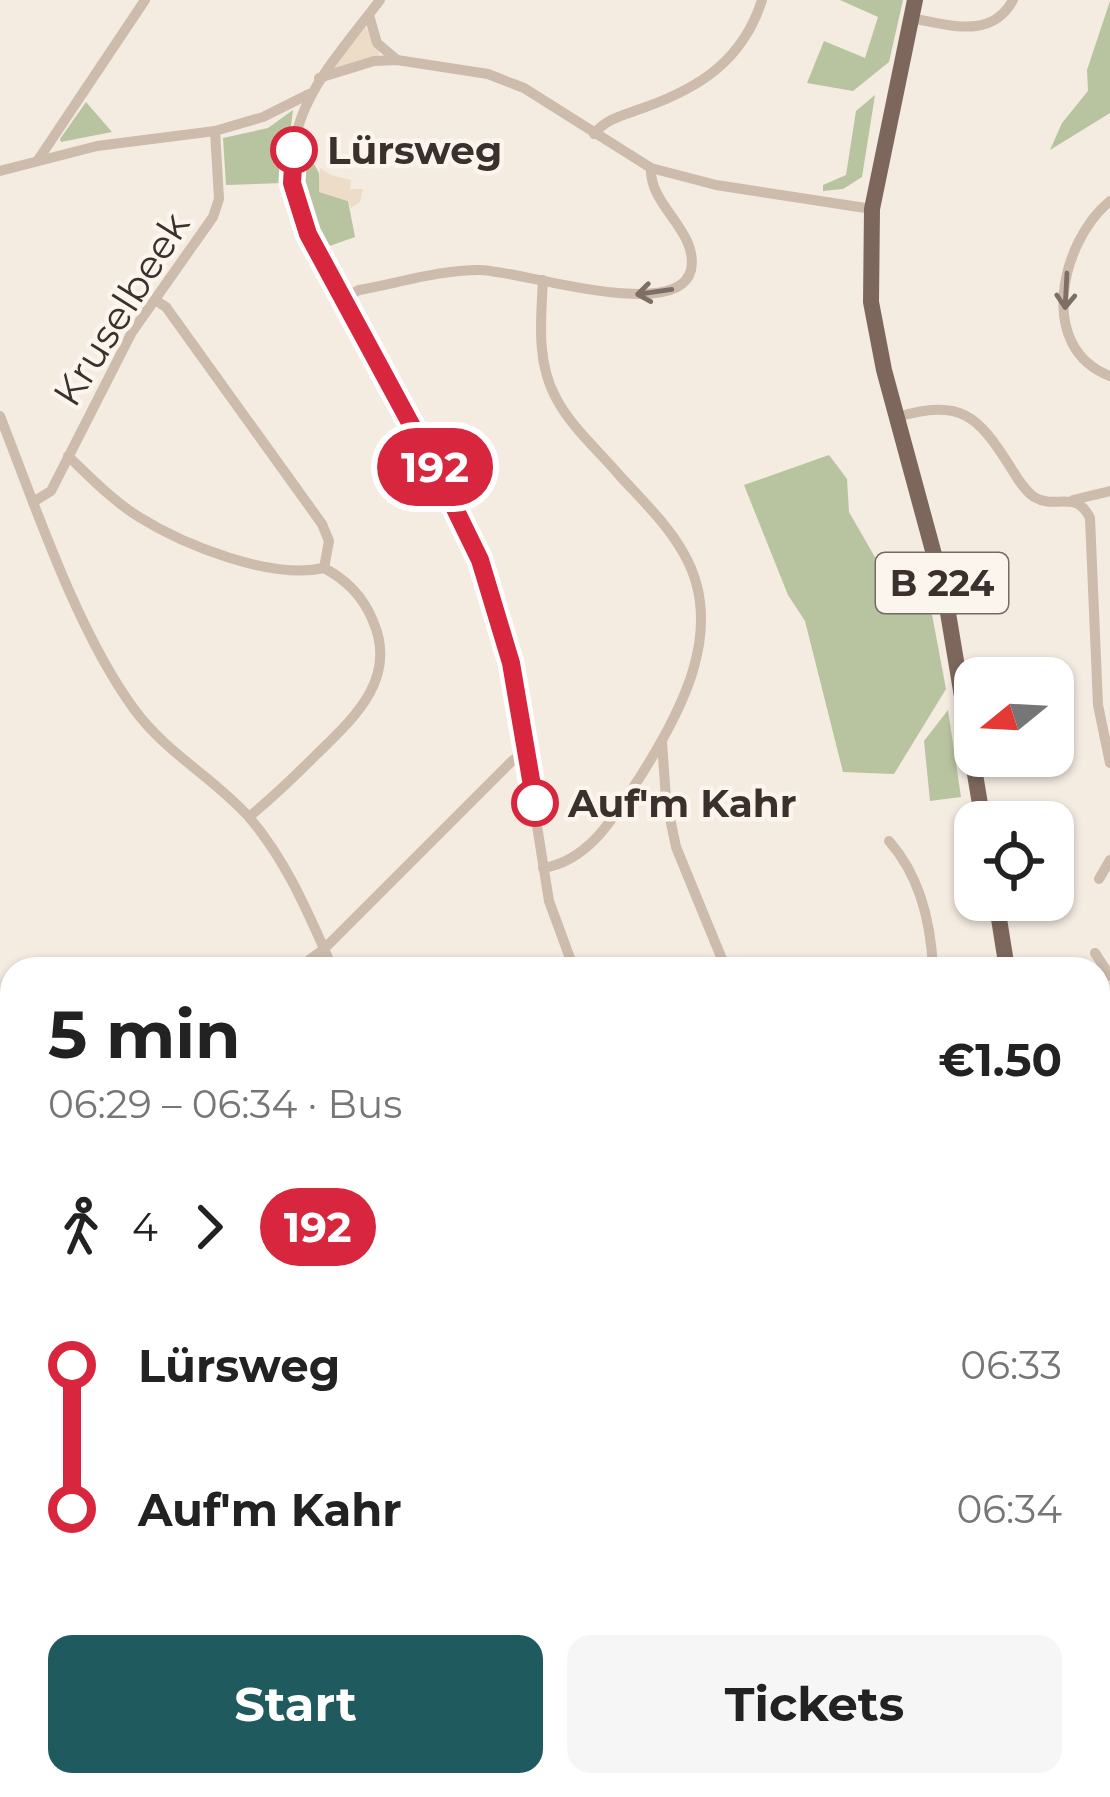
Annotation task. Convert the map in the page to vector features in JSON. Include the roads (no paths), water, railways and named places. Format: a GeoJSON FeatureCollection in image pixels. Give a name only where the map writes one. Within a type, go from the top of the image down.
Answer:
{"type":"FeatureCollection","features":[{"type":"Feature","properties":{"kind":"main road","name":"B 224"},"geometry":{"type":"LineString","coordinates":[[912,9],[872,209],[872,302],[945,596],[979,801]]}},
{"type":"Feature","properties":{"kind":"main road"},"geometry":{"type":"LineString","coordinates":[[999,921],[1005,957]]}},
{"type":"Feature","properties":{"kind":"street"},"geometry":{"type":"LineString","coordinates":[[38,160],[145,0]]}},
{"type":"Feature","properties":{"kind":"street"},"geometry":{"type":"LineString","coordinates":[[380,0],[309,94],[296,140],[292,183],[308,234],[480,560],[511,663],[549,901],[570,957]]}},
{"type":"Feature","properties":{"kind":"street"},"geometry":{"type":"LineString","coordinates":[[594,134],[608,121],[673,96],[719,70],[749,34],[762,0]]}},
{"type":"Feature","properties":{"kind":"street"},"geometry":{"type":"LineString","coordinates":[[912,9],[982,28],[997,22],[1013,0]]}},
{"type":"Feature","properties":{"kind":"street"},"geometry":{"type":"LineString","coordinates":[[369,15],[377,43],[397,60]]}},
{"type":"Feature","properties":{"kind":"street"},"geometry":{"type":"LineString","coordinates":[[320,78],[374,61],[397,60],[488,74],[524,88],[651,168],[716,185],[872,209]]}},
{"type":"Feature","properties":{"kind":"street"},"geometry":{"type":"LineString","coordinates":[[0,171],[97,146],[215,131],[262,118],[309,94]]}},
{"type":"Feature","properties":{"kind":"street","name":"Kruselbeek"},"geometry":{"type":"LineString","coordinates":[[33,502],[51,491],[132,332],[213,217],[218,199],[215,131]]}},
{"type":"Feature","properties":{"kind":"street"},"geometry":{"type":"LineString","coordinates":[[343,298],[359,290],[460,272],[493,271],[640,296],[659,295],[685,282],[691,254],[656,196],[651,168]]}},
{"type":"Feature","properties":{"kind":"street"},"geometry":{"type":"LineString","coordinates":[[1110,201],[1090,220],[1072,252],[1064,299],[1071,340],[1080,357],[1110,376]]}},
{"type":"Feature","properties":{"kind":"street"},"geometry":{"type":"LineString","coordinates":[[543,280],[540,332],[544,367],[555,396],[670,531],[688,559],[701,632],[697,666],[662,742],[624,801],[584,851],[568,862],[543,868]]}},
{"type":"Feature","properties":{"kind":"street"},"geometry":{"type":"LineString","coordinates":[[154,300],[166,307],[322,524],[329,541],[324,568]]}},
{"type":"Feature","properties":{"kind":"street"},"geometry":{"type":"LineString","coordinates":[[897,417],[931,407],[966,414],[982,424],[1029,494],[1042,501],[1110,491]]}},
{"type":"Feature","properties":{"kind":"street"},"geometry":{"type":"LineString","coordinates":[[0,416],[100,652],[126,698],[154,734],[248,817],[286,867],[328,957]]}},
{"type":"Feature","properties":{"kind":"street"},"geometry":{"type":"LineString","coordinates":[[68,456],[127,509],[176,536],[263,566],[298,571],[324,568],[352,587],[367,606],[382,654],[374,688],[342,730],[248,817]]}},
{"type":"Feature","properties":{"kind":"street"},"geometry":{"type":"LineString","coordinates":[[1073,500],[1084,506],[1090,518],[1098,705],[1110,763]]}},
{"type":"Feature","properties":{"kind":"street"},"geometry":{"type":"LineString","coordinates":[[662,742],[676,847],[721,957]]}},
{"type":"Feature","properties":{"kind":"street"},"geometry":{"type":"LineString","coordinates":[[313,957],[513,760],[526,754]]}},
{"type":"Feature","properties":{"kind":"street"},"geometry":{"type":"LineString","coordinates":[[889,841],[902,855],[924,904],[933,957]]}},
{"type":"Feature","properties":{"kind":"street"},"geometry":{"type":"LineString","coordinates":[[1099,879],[1110,860]]}},
{"type":"Feature","properties":{"kind":"street"},"geometry":{"type":"LineString","coordinates":[[1095,953],[1098,957]]}},
{"type":"Feature","properties":{"kind":"place","name":"Lürsweg"},"geometry":{"type":"Point","coordinates":[294,150]}},
{"type":"Feature","properties":{"kind":"place","name":"Auf'm Kahr"},"geometry":{"type":"Point","coordinates":[535,803]}}]}
